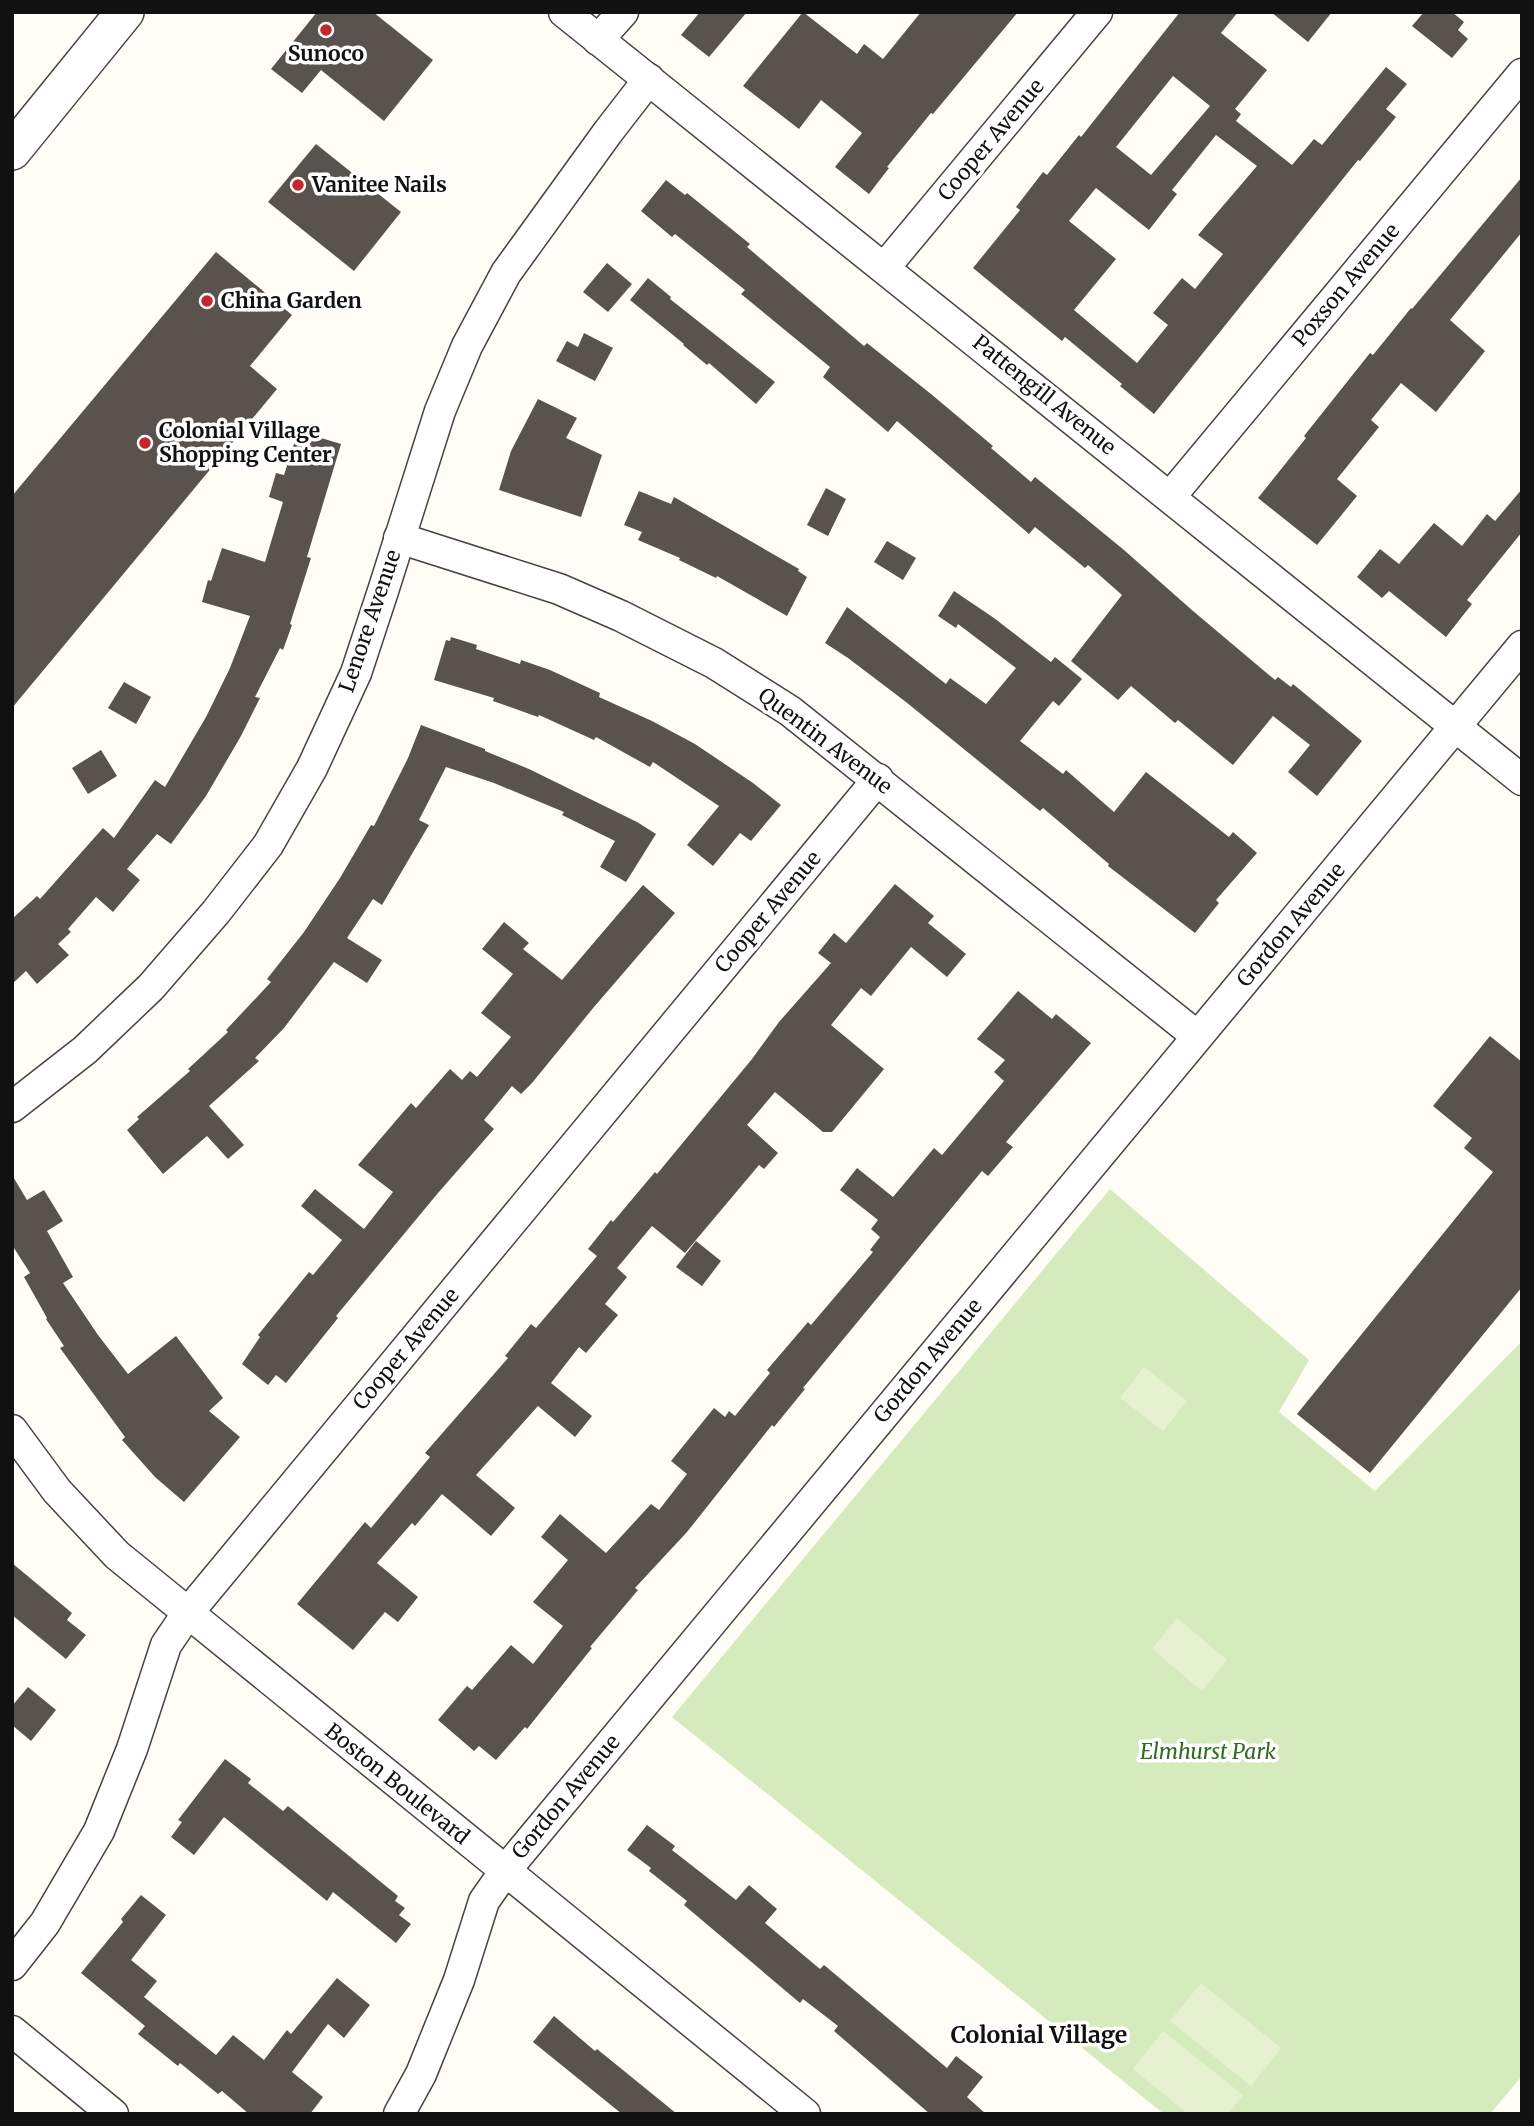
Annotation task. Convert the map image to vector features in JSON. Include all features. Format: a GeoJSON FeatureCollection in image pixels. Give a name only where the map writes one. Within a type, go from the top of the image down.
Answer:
{"type":"FeatureCollection","features":[{"type":"Feature","properties":{"kind":"street"},"geometry":{"type":"LineString","coordinates":[[12,151],[125,12]]}},
{"type":"Feature","properties":{"kind":"street","name":"Pattengill Avenue"},"geometry":{"type":"LineString","coordinates":[[564,12],[1522,780]]}},
{"type":"Feature","properties":{"kind":"street"},"geometry":{"type":"LineString","coordinates":[[598,40],[623,12]]}},
{"type":"Feature","properties":{"kind":"street","name":"Cooper Avenue"},"geometry":{"type":"LineString","coordinates":[[885,268],[1097,12]]}},
{"type":"Feature","properties":{"kind":"street","name":"Poxson Avenue"},"geometry":{"type":"LineString","coordinates":[[1170,497],[1522,74]]}},
{"type":"Feature","properties":{"kind":"street","name":"Lenore Avenue"},"geometry":{"type":"LineString","coordinates":[[12,1107],[85,1050],[151,987],[216,912],[268,845],[312,768],[356,673],[440,411],[467,346],[506,273],[649,79]]}},
{"type":"Feature","properties":{"kind":"street","name":"Quentin Avenue"},"geometry":{"type":"LineString","coordinates":[[399,538],[559,589],[621,616],[714,663],[790,710],[1197,1036]]}},
{"type":"Feature","properties":{"kind":"street","name":"Gordon Avenue"},"geometry":{"type":"LineString","coordinates":[[399,2114],[421,2074],[459,1980],[484,1901],[505,1871],[1522,646]]}},
{"type":"Feature","properties":{"kind":"street","name":"Cooper Avenue"},"geometry":{"type":"LineString","coordinates":[[12,1965],[45,1923],[99,1831],[132,1749],[166,1645],[187,1614],[878,779]]}},
{"type":"Feature","properties":{"kind":"street","name":"Boston Boulevard"},"geometry":{"type":"LineString","coordinates":[[12,1430],[57,1491],[117,1555],[805,2114]]}},
{"type":"Feature","properties":{"kind":"street"},"geometry":{"type":"LineString","coordinates":[[12,2031],[113,2114]]}},
{"type":"Feature","properties":{"kind":"green space","name":"Elmhurst Park"},"geometry":{"type":"Polygon","coordinates":[[[1110,1189],[1309,1360],[1279,1412],[1375,1491],[1522,1341],[1522,2076],[1490,2114],[1164,2114],[672,1717],[1110,1189]]]}},
{"type":"Feature","properties":{"kind":"green space"},"geometry":{"type":"Polygon","coordinates":[[[1144,1367],[1187,1401],[1163,1431],[1120,1398],[1144,1367]]]}},
{"type":"Feature","properties":{"kind":"green space"},"geometry":{"type":"Polygon","coordinates":[[[1177,1618],[1227,1660],[1202,1691],[1152,1649],[1177,1618]]]}},
{"type":"Feature","properties":{"kind":"green space"},"geometry":{"type":"Polygon","coordinates":[[[1201,1983],[1281,2048],[1251,2086],[1170,2021],[1201,1983]]]}},
{"type":"Feature","properties":{"kind":"green space"},"geometry":{"type":"Polygon","coordinates":[[[1163,2031],[1243,2095],[1228,2114],[1188,2114],[1133,2069],[1163,2031]]]}},
{"type":"Feature","properties":{"kind":"building"},"geometry":{"type":"Polygon","coordinates":[[[317,12],[373,12],[433,60],[384,121],[321,70],[302,93],[271,69],[317,12]]]}},
{"type":"Feature","properties":{"kind":"building"},"geometry":{"type":"Polygon","coordinates":[[[700,12],[747,12],[709,57],[681,35],[700,12]]]}},
{"type":"Feature","properties":{"kind":"building"},"geometry":{"type":"Polygon","coordinates":[[[803,12],[857,54],[864,44],[883,59],[921,12],[1018,12],[933,114],[931,113],[887,167],[889,168],[869,194],[835,167],[862,133],[821,100],[799,129],[743,86],[803,12]]]}},
{"type":"Feature","properties":{"kind":"building"},"geometry":{"type":"Polygon","coordinates":[[[1180,12],[1238,12],[1221,33],[1267,70],[1235,109],[1241,114],[1236,121],[1292,165],[1314,139],[1322,145],[1386,67],[1407,84],[1386,109],[1396,117],[1360,161],[1358,160],[1154,414],[1065,337],[1062,341],[973,268],[1020,210],[1016,207],[1043,172],[1047,175],[1079,135],[1081,137],[1180,12]],[[1173,76],[1116,147],[1151,175],[1210,106],[1173,76]],[[1216,135],[1172,190],[1177,194],[1149,230],[1096,188],[1069,221],[1116,259],[1074,310],[1137,363],[1168,325],[1153,313],[1182,278],[1195,289],[1223,254],[1198,235],[1257,166],[1216,135]]]}},
{"type":"Feature","properties":{"kind":"building"},"geometry":{"type":"Polygon","coordinates":[[[1271,12],[1332,12],[1308,42],[1271,12]]]}},
{"type":"Feature","properties":{"kind":"building"},"geometry":{"type":"Polygon","coordinates":[[[1424,12],[1452,12],[1464,22],[1458,30],[1468,39],[1452,58],[1412,26],[1424,12]]]}},
{"type":"Feature","properties":{"kind":"building"},"geometry":{"type":"Polygon","coordinates":[[[316,144],[401,212],[354,271],[268,202],[316,144]]]}},
{"type":"Feature","properties":{"kind":"building"},"geometry":{"type":"Polygon","coordinates":[[[1522,177],[1522,232],[1450,320],[1485,351],[1436,412],[1401,383],[1371,420],[1379,427],[1337,479],[1357,496],[1317,545],[1258,498],[1370,353],[1373,355],[1522,177]]]}},
{"type":"Feature","properties":{"kind":"building"},"geometry":{"type":"Polygon","coordinates":[[[666,180],[685,195],[687,193],[750,244],[747,247],[864,346],[867,343],[931,394],[1031,482],[1035,477],[1124,550],[1275,680],[1278,677],[1291,687],[1293,684],[1362,741],[1317,796],[1288,772],[1310,745],[1273,716],[1233,765],[1178,720],[1175,723],[1131,686],[1118,700],[1071,661],[1122,595],[1088,565],[1085,568],[1035,527],[1029,534],[897,421],[888,432],[823,377],[830,367],[741,294],[745,290],[675,234],[672,237],[641,211],[666,180]]]}},
{"type":"Feature","properties":{"kind":"building","name":"Colonial Village Shopping Center"},"geometry":{"type":"Polygon","coordinates":[[[216,252],[292,315],[250,366],[277,389],[12,708],[12,496],[216,252]]]}},
{"type":"Feature","properties":{"kind":"building"},"geometry":{"type":"Polygon","coordinates":[[[607,263],[632,284],[608,312],[583,292],[607,263]]]}},
{"type":"Feature","properties":{"kind":"building"},"geometry":{"type":"Polygon","coordinates":[[[648,278],[671,297],[670,299],[775,382],[756,404],[630,300],[648,278]]]}},
{"type":"Feature","properties":{"kind":"building"},"geometry":{"type":"Polygon","coordinates":[[[584,333],[613,348],[595,381],[556,361],[567,341],[578,347],[584,333]]]}},
{"type":"Feature","properties":{"kind":"building"},"geometry":{"type":"Polygon","coordinates":[[[538,399],[577,418],[566,438],[602,455],[581,517],[499,490],[511,451],[538,399]]]}},
{"type":"Feature","properties":{"kind":"building"},"geometry":{"type":"Polygon","coordinates":[[[298,431],[341,444],[307,557],[311,558],[290,624],[292,625],[283,650],[280,648],[255,697],[260,698],[241,736],[206,796],[171,844],[157,834],[127,869],[140,880],[113,912],[96,897],[68,929],[71,932],[58,944],[69,955],[37,984],[26,971],[12,984],[12,919],[37,896],[40,899],[103,828],[114,838],[155,780],[165,787],[206,717],[230,668],[250,616],[202,602],[208,580],[211,581],[222,548],[265,562],[283,502],[269,497],[276,473],[284,475],[298,431]]]}},
{"type":"Feature","properties":{"kind":"building"},"geometry":{"type":"Polygon","coordinates":[[[826,488],[846,499],[828,536],[807,525],[826,488]]]}},
{"type":"Feature","properties":{"kind":"building"},"geometry":{"type":"Polygon","coordinates":[[[1522,489],[1522,532],[1467,600],[1472,604],[1446,637],[1389,591],[1382,598],[1357,577],[1380,549],[1399,564],[1434,523],[1462,546],[1487,514],[1495,521],[1522,489]]]}},
{"type":"Feature","properties":{"kind":"building"},"geometry":{"type":"Polygon","coordinates":[[[639,491],[671,504],[674,497],[799,569],[798,571],[807,577],[787,616],[717,576],[716,578],[679,560],[680,558],[638,540],[642,532],[624,525],[639,491]]]}},
{"type":"Feature","properties":{"kind":"building"},"geometry":{"type":"Polygon","coordinates":[[[887,541],[916,558],[903,580],[874,562],[887,541]]]}},
{"type":"Feature","properties":{"kind":"building"},"geometry":{"type":"Polygon","coordinates":[[[954,591],[1051,662],[1055,657],[1082,679],[1059,706],[1053,701],[1020,741],[1063,774],[1066,770],[1114,812],[1146,772],[1229,837],[1233,832],[1257,853],[1216,900],[1219,903],[1195,933],[1108,866],[1109,864],[1043,808],[1040,811],[906,702],[825,643],[847,607],[946,684],[950,678],[986,704],[1016,668],[958,624],[956,628],[938,616],[954,591]]]}},
{"type":"Feature","properties":{"kind":"building"},"geometry":{"type":"Polygon","coordinates":[[[451,637],[520,664],[521,660],[550,670],[600,693],[599,697],[695,744],[781,805],[751,841],[740,833],[713,866],[687,845],[719,806],[653,762],[650,767],[596,737],[594,740],[539,715],[538,717],[493,701],[494,698],[434,680],[446,640],[450,641],[451,637]]]}},
{"type":"Feature","properties":{"kind":"building"},"geometry":{"type":"Polygon","coordinates":[[[124,682],[151,697],[136,724],[108,708],[124,682]]]}},
{"type":"Feature","properties":{"kind":"building"},"geometry":{"type":"Polygon","coordinates":[[[421,725],[529,769],[656,834],[626,882],[600,867],[615,841],[562,815],[564,812],[494,783],[446,767],[419,820],[429,825],[382,905],[373,899],[347,938],[382,960],[367,983],[334,962],[284,1028],[255,1058],[259,1061],[209,1106],[244,1145],[228,1159],[207,1136],[163,1174],[127,1130],[139,1119],[137,1117],[190,1071],[188,1069],[228,1032],[226,1030],[271,982],[267,979],[304,932],[371,825],[374,826],[408,758],[421,725]]]}},
{"type":"Feature","properties":{"kind":"building"},"geometry":{"type":"Polygon","coordinates":[[[101,750],[117,776],[88,794],[72,768],[101,750]]]}},
{"type":"Feature","properties":{"kind":"building"},"geometry":{"type":"Polygon","coordinates":[[[895,884],[934,916],[928,923],[966,954],[947,977],[911,947],[871,996],[861,988],[831,1025],[884,1069],[832,1132],[823,1132],[775,1092],[747,1125],[778,1153],[764,1169],[759,1165],[685,1253],[652,1226],[617,1268],[627,1277],[605,1304],[618,1315],[586,1353],[579,1347],[551,1383],[592,1416],[575,1437],[538,1406],[476,1475],[515,1508],[491,1536],[442,1494],[415,1526],[412,1523],[377,1563],[418,1597],[398,1622],[385,1612],[353,1650],[297,1604],[365,1522],[371,1528],[430,1457],[425,1453],[508,1358],[505,1356],[531,1324],[536,1328],[597,1256],[588,1249],[611,1220],[613,1222],[655,1172],[657,1174],[752,1059],[779,1022],[831,963],[818,953],[834,933],[846,943],[895,884]]]}},
{"type":"Feature","properties":{"kind":"building"},"geometry":{"type":"Polygon","coordinates":[[[643,885],[675,913],[532,1083],[521,1094],[512,1086],[484,1120],[494,1129],[336,1316],[338,1318],[286,1383],[276,1375],[268,1385],[242,1364],[260,1337],[258,1335],[309,1272],[313,1275],[342,1240],[301,1206],[315,1189],[364,1229],[393,1192],[358,1165],[411,1103],[416,1108],[450,1069],[462,1080],[470,1071],[477,1077],[511,1037],[481,1013],[513,974],[482,949],[504,922],[529,943],[523,949],[562,980],[643,885]]]}},
{"type":"Feature","properties":{"kind":"building"},"geometry":{"type":"Polygon","coordinates":[[[1018,991],[1052,1019],[1056,1014],[1091,1043],[1006,1142],[1013,1147],[988,1176],[982,1171],[687,1532],[635,1588],[638,1590],[527,1729],[525,1727],[496,1760],[479,1746],[474,1751],[438,1720],[467,1686],[472,1690],[511,1645],[533,1664],[563,1626],[533,1602],[568,1560],[541,1537],[560,1514],[606,1553],[651,1504],[659,1510],[687,1474],[671,1461],[714,1408],[725,1417],[729,1411],[735,1416],[770,1373],[767,1370],[808,1322],[811,1325],[873,1252],[870,1250],[880,1237],[871,1229],[878,1220],[840,1190],[857,1168],[893,1197],[934,1148],[942,1155],[1004,1081],[994,1072],[1005,1060],[977,1039],[1018,991]]]}},
{"type":"Feature","properties":{"kind":"building"},"geometry":{"type":"Polygon","coordinates":[[[1490,1036],[1522,1062],[1522,1287],[1370,1473],[1297,1414],[1493,1172],[1464,1148],[1472,1138],[1433,1106],[1490,1036]]]}},
{"type":"Feature","properties":{"kind":"building"},"geometry":{"type":"Polygon","coordinates":[[[12,1175],[27,1200],[44,1190],[63,1221],[47,1231],[73,1277],[63,1283],[128,1374],[176,1336],[223,1398],[209,1411],[240,1437],[184,1502],[155,1477],[122,1440],[125,1437],[60,1348],[64,1346],[24,1277],[30,1273],[12,1245],[12,1175]]]}},
{"type":"Feature","properties":{"kind":"building"},"geometry":{"type":"Polygon","coordinates":[[[696,1241],[721,1261],[702,1286],[676,1267],[696,1241]]]}},
{"type":"Feature","properties":{"kind":"building"},"geometry":{"type":"Polygon","coordinates":[[[12,1563],[72,1613],[67,1620],[86,1635],[66,1659],[12,1615],[12,1563]]]}},
{"type":"Feature","properties":{"kind":"building"},"geometry":{"type":"Polygon","coordinates":[[[28,1687],[56,1710],[31,1741],[12,1725],[12,1706],[28,1687]]]}},
{"type":"Feature","properties":{"kind":"building"},"geometry":{"type":"Polygon","coordinates":[[[225,1759],[251,1779],[248,1783],[283,1811],[288,1806],[398,1896],[395,1901],[405,1908],[399,1915],[411,1924],[396,1943],[333,1892],[327,1901],[224,1817],[194,1855],[171,1837],[182,1822],[178,1820],[225,1759]]]}},
{"type":"Feature","properties":{"kind":"building"},"geometry":{"type":"Polygon","coordinates":[[[647,1825],[675,1846],[672,1850],[736,1900],[749,1885],[777,1909],[765,1923],[820,1969],[824,1965],[947,2068],[956,2056],[983,2077],[967,2097],[986,2114],[930,2114],[834,2031],[838,2026],[803,1999],[800,2003],[684,1905],[687,1901],[627,1850],[647,1825]]]}},
{"type":"Feature","properties":{"kind":"building"},"geometry":{"type":"Polygon","coordinates":[[[141,1895],[166,1915],[131,1960],[157,1981],[144,1997],[216,2055],[233,2035],[264,2060],[287,2030],[291,2034],[337,1978],[370,2005],[344,2038],[328,2024],[292,2072],[323,2097],[310,2114],[249,2114],[222,2091],[218,2094],[138,2034],[145,2026],[81,1973],[123,1922],[121,1919],[141,1895]]]}},
{"type":"Feature","properties":{"kind":"building"},"geometry":{"type":"Polygon","coordinates":[[[554,2016],[677,2114],[622,2114],[533,2042],[554,2016]]]}},
{"type":"Feature","properties":{"kind":"place","name":"Sunoco"},"geometry":{"type":"Point","coordinates":[326,30]}},
{"type":"Feature","properties":{"kind":"place","name":"Vanitee Nails"},"geometry":{"type":"Point","coordinates":[298,185]}},
{"type":"Feature","properties":{"kind":"place","name":"China Garden"},"geometry":{"type":"Point","coordinates":[207,301]}},
{"type":"Feature","properties":{"kind":"place","name":"Colonial Village Shopping Center"},"geometry":{"type":"Point","coordinates":[145,443]}},
{"type":"Feature","properties":{"kind":"district","name":"Colonial Village"},"geometry":{"type":"Point","coordinates":[1039,2035]}}]}
